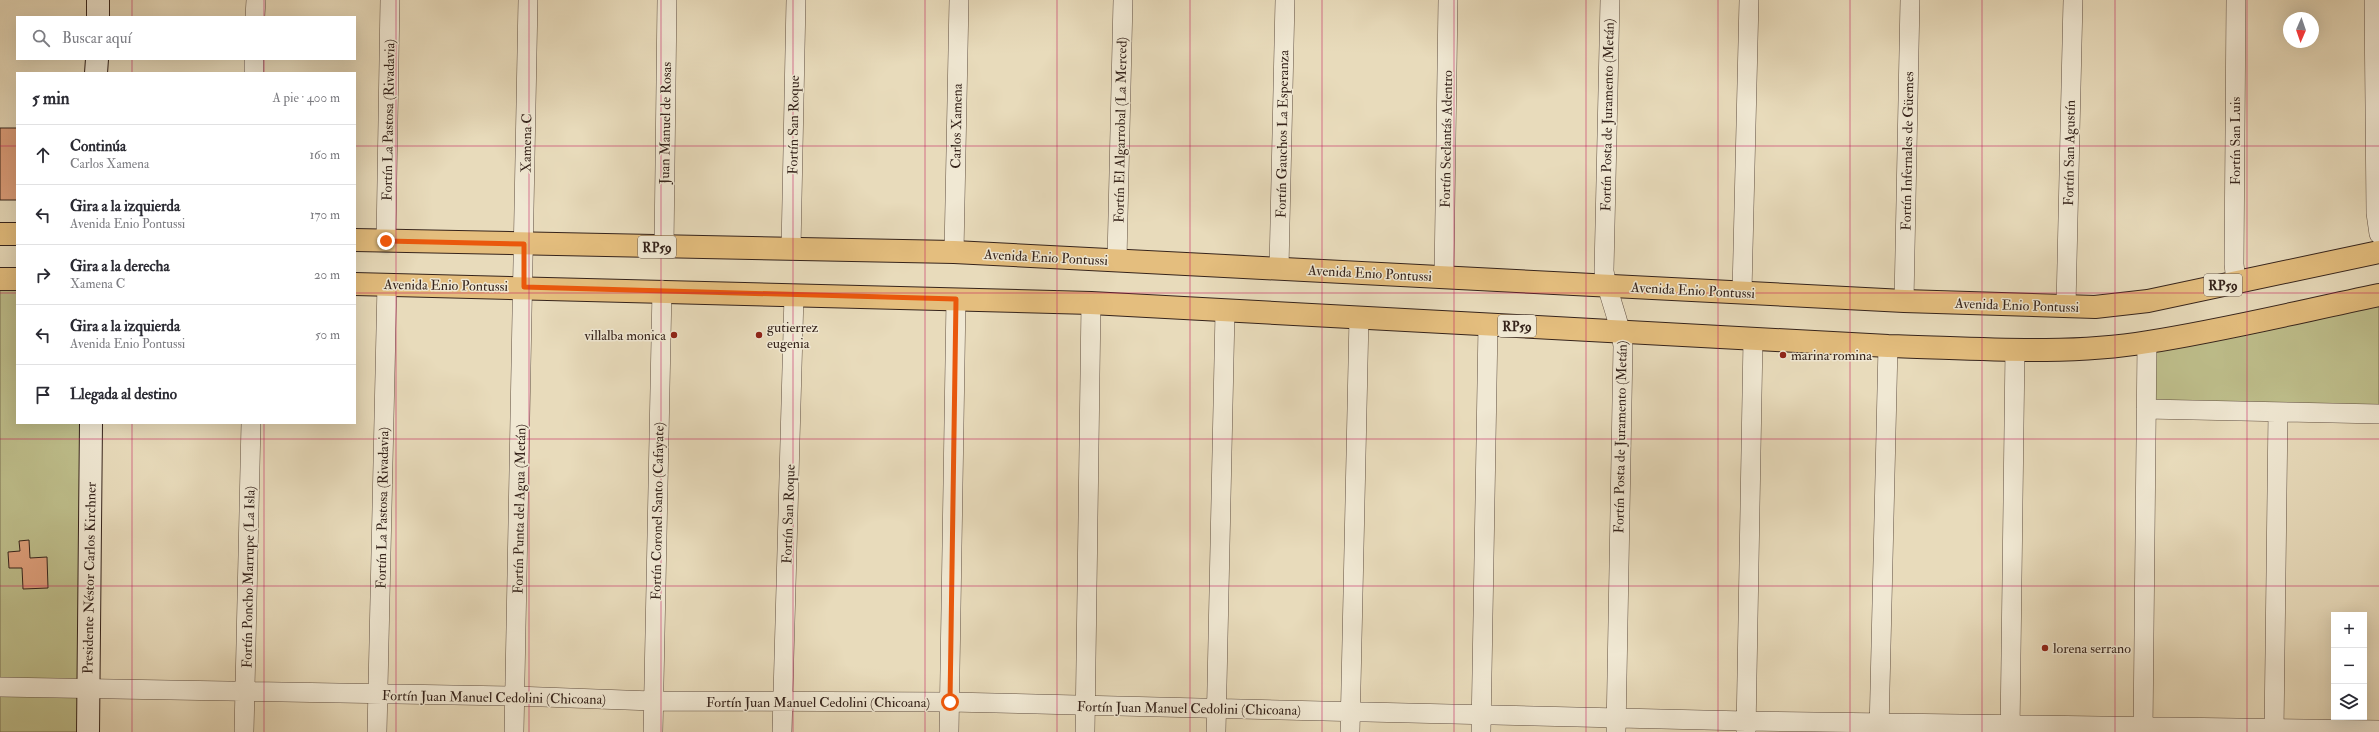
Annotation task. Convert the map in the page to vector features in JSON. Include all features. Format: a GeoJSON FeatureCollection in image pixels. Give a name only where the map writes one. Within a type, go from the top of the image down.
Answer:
{"type":"FeatureCollection","features":[{"type":"Feature","properties":{"kind":"main road"},"geometry":{"type":"LineString","coordinates":[[0,234],[16,234]]}},
{"type":"Feature","properties":{"kind":"main road","name":"Avenida Enio Pontussi"},"geometry":{"type":"LineString","coordinates":[[356,240],[954,252],[1904,301],[2095,307],[2148,301],[2379,252]]}},
{"type":"Feature","properties":{"kind":"main road"},"geometry":{"type":"LineString","coordinates":[[0,279],[16,279]]}},
{"type":"Feature","properties":{"kind":"main road","name":"Avenida Enio Pontussi"},"geometry":{"type":"LineString","coordinates":[[356,284],[662,290],[1092,303],[1225,312],[1621,330],[1888,346],[2015,349],[2078,348],[2147,342],[2379,295]]}},
{"type":"Feature","properties":{"kind":"street"},"geometry":{"type":"LineString","coordinates":[[98,0],[98,16]]}},
{"type":"Feature","properties":{"kind":"street"},"geometry":{"type":"LineString","coordinates":[[255,16],[256,0]]}},
{"type":"Feature","properties":{"kind":"street","name":"Fortín La Pastosa (Rivadavia)"},"geometry":{"type":"LineString","coordinates":[[386,241],[390,0]]}},
{"type":"Feature","properties":{"kind":"street","name":"Xamena C"},"geometry":{"type":"LineString","coordinates":[[524,287],[528,0]]}},
{"type":"Feature","properties":{"kind":"street","name":"Juan Manuel de Rosas"},"geometry":{"type":"LineString","coordinates":[[664,247],[667,0]]}},
{"type":"Feature","properties":{"kind":"street","name":"Fortín San Roque"},"geometry":{"type":"LineString","coordinates":[[791,249],[796,0]]}},
{"type":"Feature","properties":{"kind":"street","name":"Carlos Xamena"},"geometry":{"type":"LineString","coordinates":[[954,252],[959,0]]}},
{"type":"Feature","properties":{"kind":"street","name":"Fortín El Algarrobal (La Merced)"},"geometry":{"type":"LineString","coordinates":[[1117,260],[1123,0]]}},
{"type":"Feature","properties":{"kind":"street","name":"Fortín Gauchos La Esperanza"},"geometry":{"type":"LineString","coordinates":[[1279,268],[1285,0]]}},
{"type":"Feature","properties":{"kind":"street","name":"Fortín Seclantás Adentro"},"geometry":{"type":"LineString","coordinates":[[1444,278],[1448,0]]}},
{"type":"Feature","properties":{"kind":"street","name":"Fortín Posta de Juramento (Metán)"},"geometry":{"type":"LineString","coordinates":[[1610,0],[1604,271],[1606,286],[1621,330],[1623,354],[1616,725]]}},
{"type":"Feature","properties":{"kind":"street"},"geometry":{"type":"LineString","coordinates":[[1742,292],[1749,0]]}},
{"type":"Feature","properties":{"kind":"street","name":"Fortín Infernales de Güemes"},"geometry":{"type":"LineString","coordinates":[[1904,301],[1910,0]]}},
{"type":"Feature","properties":{"kind":"street","name":"Fortín San Agustín"},"geometry":{"type":"LineString","coordinates":[[2066,306],[2073,0]]}},
{"type":"Feature","properties":{"kind":"street","name":"Fortín San Luis"},"geometry":{"type":"LineString","coordinates":[[2236,0],[2234,264],[2236,282]]}},
{"type":"Feature","properties":{"kind":"street"},"geometry":{"type":"LineString","coordinates":[[2374,0],[2376,213],[2379,234]]}},
{"type":"Feature","properties":{"kind":"street"},"geometry":{"type":"LineString","coordinates":[[96,72],[97,60]]}},
{"type":"Feature","properties":{"kind":"street"},"geometry":{"type":"LineString","coordinates":[[254,60],[254,72]]}},
{"type":"Feature","properties":{"kind":"street","name":"Fortín La Pastosa (Rivadavia)"},"geometry":{"type":"LineString","coordinates":[[377,732],[387,284]]}},
{"type":"Feature","properties":{"kind":"street","name":"Fortín Punta del Agua (Metán)"},"geometry":{"type":"LineString","coordinates":[[514,732],[524,287]]}},
{"type":"Feature","properties":{"kind":"street","name":"Fortín Coronel Santo (Cafayate)"},"geometry":{"type":"LineString","coordinates":[[653,732],[662,290]]}},
{"type":"Feature","properties":{"kind":"street","name":"Fortín San Roque"},"geometry":{"type":"LineString","coordinates":[[782,732],[794,295]]}},
{"type":"Feature","properties":{"kind":"street"},"geometry":{"type":"LineString","coordinates":[[949,732],[956,299]]}},
{"type":"Feature","properties":{"kind":"street"},"geometry":{"type":"LineString","coordinates":[[1085,732],[1092,303]]}},
{"type":"Feature","properties":{"kind":"street"},"geometry":{"type":"LineString","coordinates":[[1216,732],[1225,312]]}},
{"type":"Feature","properties":{"kind":"street"},"geometry":{"type":"LineString","coordinates":[[1350,732],[1359,318]]}},
{"type":"Feature","properties":{"kind":"street"},"geometry":{"type":"LineString","coordinates":[[1481,724],[1488,324]]}},
{"type":"Feature","properties":{"kind":"street"},"geometry":{"type":"LineString","coordinates":[[1746,727],[1753,339]]}},
{"type":"Feature","properties":{"kind":"street"},"geometry":{"type":"LineString","coordinates":[[2143,729],[2147,342]]}},
{"type":"Feature","properties":{"kind":"street"},"geometry":{"type":"LineString","coordinates":[[1879,727],[1888,346]]}},
{"type":"Feature","properties":{"kind":"street"},"geometry":{"type":"LineString","coordinates":[[2010,728],[2015,349]]}},
{"type":"Feature","properties":{"kind":"street"},"geometry":{"type":"LineString","coordinates":[[2146,409],[2379,414]]}},
{"type":"Feature","properties":{"kind":"street"},"geometry":{"type":"LineString","coordinates":[[2274,730],[2278,412]]}},
{"type":"Feature","properties":{"kind":"street","name":"Presidente Néstor Carlos Kirchner"},"geometry":{"type":"LineString","coordinates":[[88,732],[91,424]]}},
{"type":"Feature","properties":{"kind":"street","name":"Fortín Poncho Marrupe (La Isla)"},"geometry":{"type":"LineString","coordinates":[[244,732],[251,424]]}},
{"type":"Feature","properties":{"kind":"street","name":"Fortín Juan Manuel Cedolini (Chicoana)"},"geometry":{"type":"LineString","coordinates":[[0,687],[515,696],[653,701],[783,703],[950,702],[1216,708],[1350,712],[1481,724],[1746,727],[2379,730]]}},
{"type":"Feature","properties":{"kind":"green space"},"geometry":{"type":"Polygon","coordinates":[[[0,284],[16,284],[16,424],[86,424],[81,683],[0,681],[0,284]]]}},
{"type":"Feature","properties":{"kind":"green space"},"geometry":{"type":"Polygon","coordinates":[[[2379,298],[2379,410],[2150,405],[2151,345],[2379,298]]]}},
{"type":"Feature","properties":{"kind":"green space"},"geometry":{"type":"Polygon","coordinates":[[[0,693],[83,694],[83,732],[0,732],[0,693]]]}},
{"type":"Feature","properties":{"kind":"building"},"geometry":{"type":"Polygon","coordinates":[[[0,128],[16,128],[16,200],[0,200],[0,128]]]}},
{"type":"Feature","properties":{"kind":"building"},"geometry":{"type":"Polygon","coordinates":[[[29,540],[30,558],[47,557],[48,588],[23,589],[22,568],[9,568],[8,552],[20,551],[19,541],[29,540]]]}},
{"type":"Feature","properties":{"kind":"place","name":"villalba monica"},"geometry":{"type":"Point","coordinates":[674,335]}},
{"type":"Feature","properties":{"kind":"place","name":"gutierrez eugenia"},"geometry":{"type":"Point","coordinates":[759,335]}},
{"type":"Feature","properties":{"kind":"place","name":"marina romina"},"geometry":{"type":"Point","coordinates":[1783,355]}},
{"type":"Feature","properties":{"kind":"place","name":"lorena serrano"},"geometry":{"type":"Point","coordinates":[2045,648]}},
{"type":"Feature","properties":{"kind":"route"},"geometry":{"type":"LineString","coordinates":[[386,241],[524,244],[524,287],[956,299],[950,702]]}}]}
